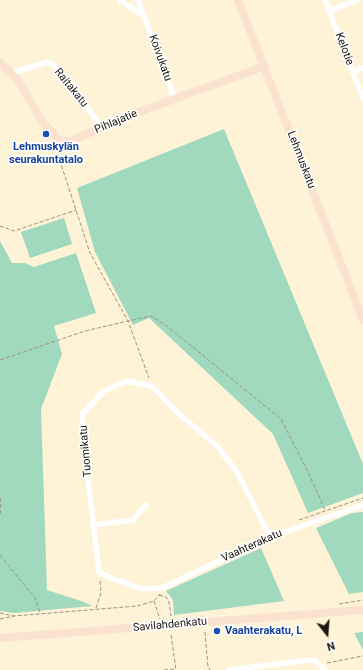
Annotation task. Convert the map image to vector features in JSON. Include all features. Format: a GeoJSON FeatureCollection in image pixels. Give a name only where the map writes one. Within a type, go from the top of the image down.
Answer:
{"type":"FeatureCollection","features":[{"type":"Feature","properties":{"kind":"street"},"geometry":{"type":"LineString","coordinates":[[120,0],[144,16]]}},
{"type":"Feature","properties":{"kind":"street","name":"Koivukatu"},"geometry":{"type":"LineString","coordinates":[[138,0],[175,100]]}},
{"type":"Feature","properties":{"kind":"street","name":"Lehmuskatu"},"geometry":{"type":"LineString","coordinates":[[238,0],[363,320]]}},
{"type":"Feature","properties":{"kind":"street","name":"Kelotie"},"geometry":{"type":"LineString","coordinates":[[325,0],[363,98]]}},
{"type":"Feature","properties":{"kind":"street"},"geometry":{"type":"LineString","coordinates":[[329,11],[357,0]]}},
{"type":"Feature","properties":{"kind":"street","name":"Raitakatu"},"geometry":{"type":"LineString","coordinates":[[10,73],[48,62],[56,67],[102,128]]}},
{"type":"Feature","properties":{"kind":"street"},"geometry":{"type":"LineString","coordinates":[[0,63],[21,85],[41,120],[60,141]]}},
{"type":"Feature","properties":{"kind":"street","name":"Pihlajatie"},"geometry":{"type":"LineString","coordinates":[[60,141],[71,141],[125,117],[265,66]]}},
{"type":"Feature","properties":{"kind":"street"},"geometry":{"type":"LineString","coordinates":[[353,72],[363,68]]}},
{"type":"Feature","properties":{"kind":"street","name":"Tuomikatu"},"geometry":{"type":"LineString","coordinates":[[99,572],[82,429],[83,413],[104,391],[127,381],[152,386]]}},
{"type":"Feature","properties":{"kind":"street"},"geometry":{"type":"LineString","coordinates":[[152,386],[180,416],[218,447],[237,472],[270,537]]}},
{"type":"Feature","properties":{"kind":"street","name":"Vaahterakatu"},"geometry":{"type":"LineString","coordinates":[[99,572],[142,589],[162,588],[270,537],[363,505]]}},
{"type":"Feature","properties":{"kind":"street"},"geometry":{"type":"LineString","coordinates":[[94,525],[133,520],[146,506]]}},
{"type":"Feature","properties":{"kind":"street","name":"Savilahdenkatu"},"geometry":{"type":"LineString","coordinates":[[0,638],[363,610]]}},
{"type":"Feature","properties":{"kind":"street"},"geometry":{"type":"LineString","coordinates":[[229,670],[314,660],[325,670]]}},
{"type":"Feature","properties":{"kind":"path"},"geometry":{"type":"LineString","coordinates":[[60,141],[58,155],[90,253],[128,320],[152,386]]}},
{"type":"Feature","properties":{"kind":"path"},"geometry":{"type":"LineString","coordinates":[[0,226],[14,231],[76,210]]}},
{"type":"Feature","properties":{"kind":"path"},"geometry":{"type":"LineString","coordinates":[[0,360],[85,331],[151,316],[168,326],[280,419],[308,472],[325,510]]}},
{"type":"Feature","properties":{"kind":"path"},"geometry":{"type":"LineString","coordinates":[[0,498],[0,515]]}},
{"type":"Feature","properties":{"kind":"path"},"geometry":{"type":"LineString","coordinates":[[296,521],[363,498]]}},
{"type":"Feature","properties":{"kind":"path"},"geometry":{"type":"LineString","coordinates":[[0,555],[35,598],[40,614]]}},
{"type":"Feature","properties":{"kind":"path"},"geometry":{"type":"LineString","coordinates":[[96,609],[101,593],[99,572]]}},
{"type":"Feature","properties":{"kind":"path"},"geometry":{"type":"LineString","coordinates":[[0,619],[14,616],[137,606],[154,601],[162,588]]}},
{"type":"Feature","properties":{"kind":"path"},"geometry":{"type":"LineString","coordinates":[[159,595],[166,596],[169,602],[171,616]]}},
{"type":"Feature","properties":{"kind":"path"},"geometry":{"type":"LineString","coordinates":[[154,601],[160,618]]}},
{"type":"Feature","properties":{"kind":"path"},"geometry":{"type":"LineString","coordinates":[[0,613],[14,616]]}},
{"type":"Feature","properties":{"kind":"path"},"geometry":{"type":"LineString","coordinates":[[205,632],[208,667],[210,670]]}},
{"type":"Feature","properties":{"kind":"path"},"geometry":{"type":"LineString","coordinates":[[164,670],[176,669],[171,634]]}},
{"type":"Feature","properties":{"kind":"path"},"geometry":{"type":"LineString","coordinates":[[319,665],[363,656]]}},
{"type":"Feature","properties":{"kind":"green space"},"geometry":{"type":"Polygon","coordinates":[[[224,129],[363,464],[363,493],[308,513],[273,434],[149,318],[133,325],[95,252],[77,188],[224,129]]]}},
{"type":"Feature","properties":{"kind":"green space"},"geometry":{"type":"Polygon","coordinates":[[[64,218],[72,244],[30,258],[21,232],[64,218]]]}},
{"type":"Feature","properties":{"kind":"green space"},"geometry":{"type":"Polygon","coordinates":[[[0,241],[12,263],[25,263],[34,267],[76,253],[96,313],[54,326],[62,354],[41,409],[47,590],[92,606],[14,613],[0,611],[0,241]]]}},
{"type":"Feature","properties":{"kind":"green space"},"geometry":{"type":"Polygon","coordinates":[[[363,512],[363,592],[349,594],[316,528],[352,513],[363,512]]]}},
{"type":"Feature","properties":{"kind":"green space"},"geometry":{"type":"Polygon","coordinates":[[[261,548],[284,601],[174,615],[173,600],[166,591],[261,548]]]}},
{"type":"Feature","properties":{"kind":"green space"},"geometry":{"type":"Polygon","coordinates":[[[363,632],[363,650],[354,633],[363,632]]]}},
{"type":"Feature","properties":{"kind":"place","name":"Lehmuskylän seurakuntatalo"},"geometry":{"type":"Point","coordinates":[46,134]}},
{"type":"Feature","properties":{"kind":"place","name":"Vaahterakatu, L"},"geometry":{"type":"Point","coordinates":[217,631]}}]}
